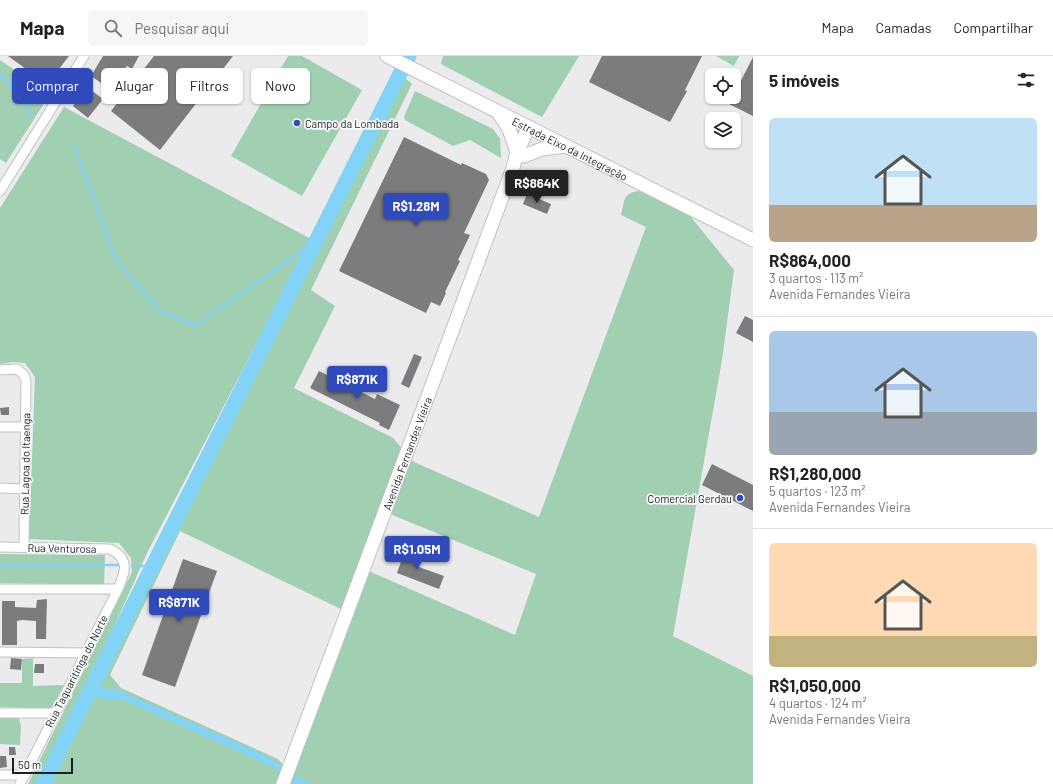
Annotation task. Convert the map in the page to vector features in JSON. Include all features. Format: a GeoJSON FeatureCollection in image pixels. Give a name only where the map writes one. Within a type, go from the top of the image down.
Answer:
{"type":"FeatureCollection","features":[{"type":"Feature","properties":{"kind":"main road","name":"Estrada Eixo da Integração"},"geometry":{"type":"LineString","coordinates":[[391,58],[753,240]]}},
{"type":"Feature","properties":{"kind":"main road"},"geometry":{"type":"LineString","coordinates":[[498,112],[509,129],[520,154],[565,146]]}},
{"type":"Feature","properties":{"kind":"main road","name":"Avenida Fernandes Vieira"},"geometry":{"type":"LineString","coordinates":[[283,784],[513,168],[532,129]]}},
{"type":"Feature","properties":{"kind":"street"},"geometry":{"type":"LineString","coordinates":[[0,191],[84,56]]}},
{"type":"Feature","properties":{"kind":"street","name":"Rua Lagoa do Itaenga"},"geometry":{"type":"LineString","coordinates":[[0,370],[17,368],[24,375],[26,381],[24,547]]}},
{"type":"Feature","properties":{"kind":"street"},"geometry":{"type":"LineString","coordinates":[[0,427],[25,427]]}},
{"type":"Feature","properties":{"kind":"street"},"geometry":{"type":"LineString","coordinates":[[0,488],[24,489]]}},
{"type":"Feature","properties":{"kind":"street","name":"Rua Venturosa"},"geometry":{"type":"LineString","coordinates":[[0,547],[110,549],[121,558]]}},
{"type":"Feature","properties":{"kind":"street","name":"Rua Taquaritinga do Norte"},"geometry":{"type":"LineString","coordinates":[[20,784],[54,713],[118,589],[126,570],[121,558]]}},
{"type":"Feature","properties":{"kind":"street"},"geometry":{"type":"LineString","coordinates":[[0,589],[118,589]]}},
{"type":"Feature","properties":{"kind":"street"},"geometry":{"type":"LineString","coordinates":[[0,652],[86,653]]}},
{"type":"Feature","properties":{"kind":"street"},"geometry":{"type":"LineString","coordinates":[[0,713],[54,713]]}},
{"type":"Feature","properties":{"kind":"street"},"geometry":{"type":"LineString","coordinates":[[0,775],[25,775]]}},
{"type":"Feature","properties":{"kind":"green space","name":"Campo da Lombada"},"geometry":{"type":"Polygon","coordinates":[[[288,56],[302,56],[362,90],[302,196],[231,156],[261,104],[310,104],[310,68],[281,68],[288,56]]]}},
{"type":"Feature","properties":{"kind":"green space"},"geometry":{"type":"Polygon","coordinates":[[[443,56],[579,56],[542,117],[441,64],[443,56]]]}},
{"type":"Feature","properties":{"kind":"green space"},"geometry":{"type":"Polygon","coordinates":[[[716,56],[739,56],[734,66],[716,56]]]}},
{"type":"Feature","properties":{"kind":"green space"},"geometry":{"type":"Polygon","coordinates":[[[0,60],[12,68],[12,104],[44,104],[6,163],[0,159],[0,60]]]}},
{"type":"Feature","properties":{"kind":"green space"},"geometry":{"type":"Polygon","coordinates":[[[400,73],[412,84],[311,290],[335,306],[294,388],[393,438],[414,462],[539,517],[646,227],[621,215],[625,198],[630,194],[639,191],[690,216],[734,270],[722,360],[673,636],[753,676],[753,784],[43,784],[400,73]],[[385,512],[364,569],[515,635],[536,574],[385,512]],[[180,531],[110,675],[121,688],[278,759],[288,770],[347,612],[180,531]]]}},
{"type":"Feature","properties":{"kind":"green space"},"geometry":{"type":"Polygon","coordinates":[[[415,91],[493,129],[500,139],[501,158],[470,140],[453,146],[405,120],[404,117],[415,91]]]}},
{"type":"Feature","properties":{"kind":"green space"},"geometry":{"type":"Polygon","coordinates":[[[64,107],[311,239],[148,551],[84,693],[38,784],[28,784],[132,572],[131,558],[119,543],[29,539],[35,377],[25,363],[13,362],[0,364],[0,208],[64,107]]]}},
{"type":"Feature","properties":{"kind":"green space"},"geometry":{"type":"Polygon","coordinates":[[[0,554],[105,555],[104,585],[0,583],[0,554]]]}},
{"type":"Feature","properties":{"kind":"green space"},"geometry":{"type":"Polygon","coordinates":[[[33,658],[33,686],[64,685],[51,709],[0,707],[0,683],[22,683],[22,659],[33,658]]]}},
{"type":"Feature","properties":{"kind":"green space"},"geometry":{"type":"Polygon","coordinates":[[[0,717],[19,718],[21,726],[20,745],[0,744],[0,717]]]}},
{"type":"Feature","properties":{"kind":"water"},"geometry":{"type":"Polygon","coordinates":[[[91,687],[118,690],[266,756],[310,784],[297,784],[273,767],[124,700],[87,697],[91,687]]]}},
{"type":"Feature","properties":{"kind":"building"},"geometry":{"type":"Polygon","coordinates":[[[8,56],[69,56],[60,68],[25,68],[8,56]]]}},
{"type":"Feature","properties":{"kind":"building"},"geometry":{"type":"Polygon","coordinates":[[[103,56],[139,56],[133,68],[127,66],[126,68],[101,68],[101,83],[93,77],[93,73],[103,56]]]}},
{"type":"Feature","properties":{"kind":"building"},"geometry":{"type":"Polygon","coordinates":[[[154,56],[233,56],[224,68],[176,68],[176,104],[196,104],[160,150],[111,111],[116,104],[168,104],[168,68],[145,68],[154,56]]]}},
{"type":"Feature","properties":{"kind":"building"},"geometry":{"type":"Polygon","coordinates":[[[602,56],[702,56],[685,90],[687,91],[670,122],[589,82],[602,56]]]}},
{"type":"Feature","properties":{"kind":"building"},"geometry":{"type":"Polygon","coordinates":[[[753,57],[753,116],[729,104],[741,104],[741,80],[753,57]]]}},
{"type":"Feature","properties":{"kind":"building"},"geometry":{"type":"Polygon","coordinates":[[[93,92],[101,98],[101,102],[88,118],[73,106],[74,104],[93,104],[93,92]]]}},
{"type":"Feature","properties":{"kind":"building"},"geometry":{"type":"Polygon","coordinates":[[[404,137],[461,165],[462,163],[486,174],[489,180],[464,233],[470,235],[458,260],[460,261],[440,306],[431,302],[426,313],[339,271],[404,137]]]}},
{"type":"Feature","properties":{"kind":"building"},"geometry":{"type":"Polygon","coordinates":[[[527,194],[551,204],[547,214],[523,204],[527,194]]]}},
{"type":"Feature","properties":{"kind":"building"},"geometry":{"type":"Polygon","coordinates":[[[745,316],[753,320],[753,342],[736,333],[745,316]]]}},
{"type":"Feature","properties":{"kind":"building"},"geometry":{"type":"Polygon","coordinates":[[[414,354],[422,357],[409,388],[401,384],[414,354]]]}},
{"type":"Feature","properties":{"kind":"building"},"geometry":{"type":"Polygon","coordinates":[[[319,371],[375,399],[377,394],[400,405],[389,430],[379,425],[380,423],[310,388],[319,371]]]}},
{"type":"Feature","properties":{"kind":"building"},"geometry":{"type":"Polygon","coordinates":[[[9,407],[9,415],[1,415],[0,408],[9,407]]]}},
{"type":"Feature","properties":{"kind":"building","name":"Comercial Gerdau"},"geometry":{"type":"Polygon","coordinates":[[[712,464],[753,485],[753,511],[702,485],[712,464]]]}},
{"type":"Feature","properties":{"kind":"building"},"geometry":{"type":"Polygon","coordinates":[[[394,548],[422,559],[419,567],[444,576],[439,589],[397,573],[402,559],[392,555],[394,548]]]}},
{"type":"Feature","properties":{"kind":"building"},"geometry":{"type":"Polygon","coordinates":[[[183,559],[217,571],[175,687],[142,675],[183,559]]]}},
{"type":"Feature","properties":{"kind":"building"},"geometry":{"type":"Polygon","coordinates":[[[47,599],[46,639],[36,639],[36,621],[22,620],[17,621],[17,645],[2,645],[2,601],[15,601],[15,607],[36,608],[37,600],[47,599]]]}},
{"type":"Feature","properties":{"kind":"building"},"geometry":{"type":"Polygon","coordinates":[[[11,658],[22,659],[21,670],[10,669],[11,658]]]}},
{"type":"Feature","properties":{"kind":"building"},"geometry":{"type":"Polygon","coordinates":[[[35,664],[44,664],[44,673],[34,673],[35,664]]]}},
{"type":"Feature","properties":{"kind":"building"},"geometry":{"type":"Polygon","coordinates":[[[9,747],[15,747],[16,755],[9,755],[9,747]]]}},
{"type":"Feature","properties":{"kind":"building"},"geometry":{"type":"Polygon","coordinates":[[[0,756],[6,756],[7,767],[0,768],[0,756]]]}},
{"type":"Feature","properties":{"kind":"waterway"},"geometry":{"type":"LineString","coordinates":[[43,784],[409,56]]}},
{"type":"Feature","properties":{"kind":"waterway"},"geometry":{"type":"LineString","coordinates":[[0,75],[5,79],[31,114]]}},
{"type":"Feature","properties":{"kind":"waterway"},"geometry":{"type":"LineString","coordinates":[[74,145],[115,258],[159,310],[195,326],[317,240]]}},
{"type":"Feature","properties":{"kind":"waterway"},"geometry":{"type":"LineString","coordinates":[[0,565],[121,565]]}},
{"type":"Feature","properties":{"kind":"waterway"},"geometry":{"type":"LineString","coordinates":[[132,566],[152,566]]}},
{"type":"Feature","properties":{"kind":"place","name":"Campo da Lombada"},"geometry":{"type":"Point","coordinates":[297,123]}},
{"type":"Feature","properties":{"kind":"place","name":"Comercial Gerdau"},"geometry":{"type":"Point","coordinates":[740,498]}}]}
